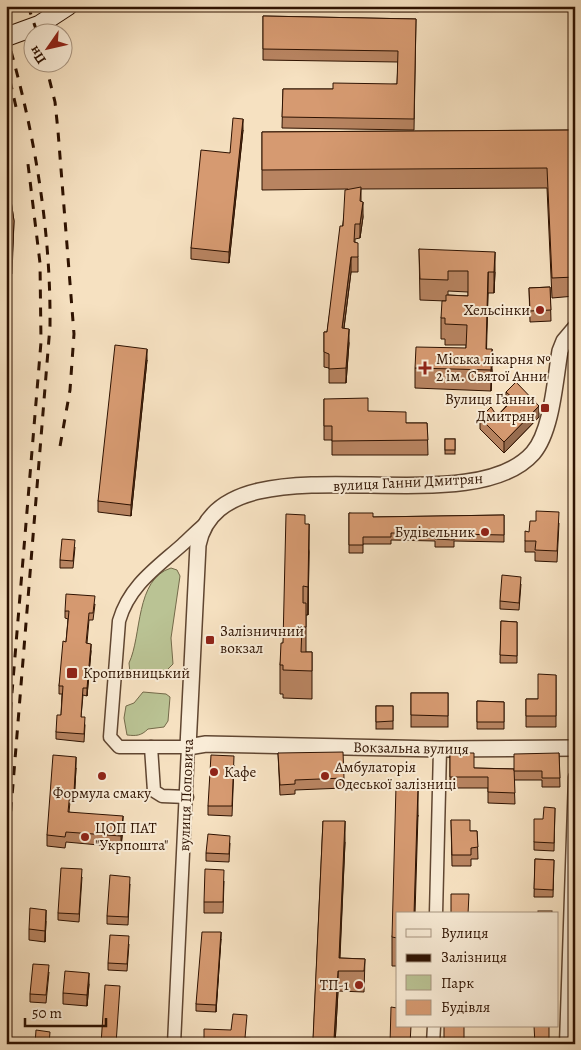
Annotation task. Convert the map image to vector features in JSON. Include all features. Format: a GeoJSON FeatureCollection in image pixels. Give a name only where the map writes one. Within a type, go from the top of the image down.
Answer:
{"type":"FeatureCollection","features":[{"type":"Feature","properties":{"kind":"main road"},"geometry":{"type":"LineString","coordinates":[[6,37],[39,25],[68,6]]}},
{"type":"Feature","properties":{"kind":"street","name":"вулиця Ганни Дмитрян"},"geometry":{"type":"LineString","coordinates":[[198,546],[200,534],[211,519],[234,499],[263,489],[433,484],[485,480],[508,473],[524,462],[541,440],[560,351],[564,341],[575,328]]}},
{"type":"Feature","properties":{"kind":"street"},"geometry":{"type":"LineString","coordinates":[[188,747],[119,747],[110,737],[119,621],[125,604],[142,579],[196,529],[211,519]]}},
{"type":"Feature","properties":{"kind":"street","name":"вулиця Поповича"},"geometry":{"type":"LineString","coordinates":[[174,1044],[198,546]]}},
{"type":"Feature","properties":{"kind":"street","name":"Вокзальна вулиця"},"geometry":{"type":"LineString","coordinates":[[188,747],[206,744],[440,749],[575,748]]}},
{"type":"Feature","properties":{"kind":"street"},"geometry":{"type":"LineString","coordinates":[[151,747],[152,786],[154,791],[162,796],[187,797]]}},
{"type":"Feature","properties":{"kind":"street"},"geometry":{"type":"LineString","coordinates":[[436,912],[440,749]]}},
{"type":"Feature","properties":{"kind":"street"},"geometry":{"type":"LineString","coordinates":[[566,1044],[575,776]]}},
{"type":"Feature","properties":{"kind":"street"},"geometry":{"type":"LineString","coordinates":[[433,1044],[434,1028]]}},
{"type":"Feature","properties":{"kind":"green space"},"geometry":{"type":"Polygon","coordinates":[[[171,568],[177,570],[180,576],[171,638],[173,664],[164,673],[130,673],[129,663],[145,596],[159,574],[171,568]]]}},
{"type":"Feature","properties":{"kind":"green space"},"geometry":{"type":"Polygon","coordinates":[[[143,692],[166,694],[170,697],[168,721],[164,727],[148,729],[138,735],[127,735],[124,718],[126,706],[134,703],[143,692]]]}},
{"type":"Feature","properties":{"kind":"building"},"geometry":{"type":"Polygon","coordinates":[[[263,16],[416,19],[414,119],[282,117],[283,89],[333,89],[333,83],[397,84],[398,51],[263,49],[263,16]]]}},
{"type":"Feature","properties":{"kind":"building"},"geometry":{"type":"Polygon","coordinates":[[[233,118],[243,119],[229,252],[191,248],[201,150],[230,153],[233,118]]]}},
{"type":"Feature","properties":{"kind":"building"},"geometry":{"type":"Polygon","coordinates":[[[575,130],[575,277],[552,278],[547,168],[262,170],[262,132],[575,130]]]}},
{"type":"Feature","properties":{"kind":"building"},"geometry":{"type":"Polygon","coordinates":[[[6,166],[14,221],[12,263],[7,263],[6,166]]]}},
{"type":"Feature","properties":{"kind":"building"},"geometry":{"type":"Polygon","coordinates":[[[361,187],[360,201],[363,202],[360,224],[355,224],[354,242],[358,243],[358,257],[351,257],[342,328],[349,329],[346,368],[329,369],[329,354],[324,352],[324,332],[327,332],[340,226],[343,226],[345,190],[361,187]]]}},
{"type":"Feature","properties":{"kind":"building"},"geometry":{"type":"Polygon","coordinates":[[[419,249],[495,252],[494,272],[488,272],[486,349],[492,349],[491,370],[415,368],[416,347],[466,348],[467,325],[445,324],[445,318],[441,318],[442,301],[446,301],[446,295],[468,296],[468,271],[448,271],[448,280],[420,279],[419,249]]]}},
{"type":"Feature","properties":{"kind":"building"},"geometry":{"type":"Polygon","coordinates":[[[550,287],[551,310],[530,311],[529,288],[550,287]]]}},
{"type":"Feature","properties":{"kind":"building"},"geometry":{"type":"Polygon","coordinates":[[[115,345],[147,349],[131,505],[98,501],[115,345]]]}},
{"type":"Feature","properties":{"kind":"building"},"geometry":{"type":"Polygon","coordinates":[[[516,382],[539,406],[504,442],[480,418],[491,407],[497,416],[514,399],[506,392],[516,382]]]}},
{"type":"Feature","properties":{"kind":"building"},"geometry":{"type":"Polygon","coordinates":[[[368,398],[368,411],[406,412],[406,423],[427,423],[428,440],[332,441],[332,426],[324,426],[324,399],[368,398]]]}},
{"type":"Feature","properties":{"kind":"building"},"geometry":{"type":"Polygon","coordinates":[[[445,439],[455,439],[455,450],[445,450],[445,439]]]}},
{"type":"Feature","properties":{"kind":"building"},"geometry":{"type":"Polygon","coordinates":[[[536,511],[559,512],[557,551],[535,550],[536,541],[525,541],[525,531],[529,532],[530,521],[536,521],[536,511]]]}},
{"type":"Feature","properties":{"kind":"building"},"geometry":{"type":"Polygon","coordinates":[[[349,513],[373,513],[373,517],[504,515],[504,535],[454,534],[454,540],[435,539],[435,533],[391,533],[391,537],[363,537],[363,545],[349,545],[349,513]]]}},
{"type":"Feature","properties":{"kind":"building"},"geometry":{"type":"Polygon","coordinates":[[[286,514],[305,515],[305,524],[309,524],[308,587],[303,586],[303,603],[306,603],[306,627],[302,627],[301,652],[312,652],[312,671],[283,670],[283,665],[280,665],[281,643],[283,643],[286,514]]]}},
{"type":"Feature","properties":{"kind":"building"},"geometry":{"type":"Polygon","coordinates":[[[6,529],[8,529],[6,551],[6,529]]]}},
{"type":"Feature","properties":{"kind":"building"},"geometry":{"type":"Polygon","coordinates":[[[62,539],[75,540],[73,561],[60,560],[62,539]]]}},
{"type":"Feature","properties":{"kind":"building"},"geometry":{"type":"Polygon","coordinates":[[[502,575],[521,577],[519,603],[500,601],[502,575]]]}},
{"type":"Feature","properties":{"kind":"building","name":"Кропивницький"},"geometry":{"type":"Polygon","coordinates":[[[66,594],[95,596],[93,613],[89,613],[86,643],[91,644],[87,688],[83,688],[81,717],[85,717],[84,734],[56,732],[57,715],[61,715],[63,686],[59,686],[63,641],[66,642],[69,611],[65,611],[66,594]]]}},
{"type":"Feature","properties":{"kind":"building"},"geometry":{"type":"Polygon","coordinates":[[[501,621],[517,622],[517,656],[500,655],[501,621]]]}},
{"type":"Feature","properties":{"kind":"building"},"geometry":{"type":"Polygon","coordinates":[[[538,674],[556,675],[556,716],[526,716],[526,699],[538,699],[538,674]]]}},
{"type":"Feature","properties":{"kind":"building"},"geometry":{"type":"Polygon","coordinates":[[[411,693],[448,693],[448,716],[411,715],[411,693]]]}},
{"type":"Feature","properties":{"kind":"building"},"geometry":{"type":"Polygon","coordinates":[[[477,701],[504,702],[504,722],[477,722],[477,701]]]}},
{"type":"Feature","properties":{"kind":"building"},"geometry":{"type":"Polygon","coordinates":[[[376,706],[393,706],[393,721],[376,722],[376,706]]]}},
{"type":"Feature","properties":{"kind":"building"},"geometry":{"type":"Polygon","coordinates":[[[343,752],[344,778],[295,780],[295,784],[280,785],[278,753],[343,752]]]}},
{"type":"Feature","properties":{"kind":"building"},"geometry":{"type":"Polygon","coordinates":[[[450,753],[474,753],[474,768],[514,769],[515,793],[488,792],[488,777],[450,777],[450,753]]]}},
{"type":"Feature","properties":{"kind":"building"},"geometry":{"type":"Polygon","coordinates":[[[559,753],[560,778],[542,778],[542,771],[514,771],[514,754],[559,753]]]}},
{"type":"Feature","properties":{"kind":"building"},"geometry":{"type":"Polygon","coordinates":[[[53,755],[76,757],[74,792],[70,792],[68,812],[123,816],[121,836],[66,832],[65,837],[47,835],[53,755]]]}},
{"type":"Feature","properties":{"kind":"building"},"geometry":{"type":"Polygon","coordinates":[[[211,755],[234,756],[232,806],[208,806],[211,755]]]}},
{"type":"Feature","properties":{"kind":"building"},"geometry":{"type":"Polygon","coordinates":[[[396,786],[418,787],[414,912],[396,912],[396,938],[392,937],[396,786]]]}},
{"type":"Feature","properties":{"kind":"building"},"geometry":{"type":"Polygon","coordinates":[[[544,807],[555,808],[554,843],[534,842],[534,819],[543,819],[544,807]]]}},
{"type":"Feature","properties":{"kind":"building"},"geometry":{"type":"Polygon","coordinates":[[[451,820],[470,820],[470,831],[477,831],[478,847],[471,848],[471,855],[452,855],[451,820]]]}},
{"type":"Feature","properties":{"kind":"building"},"geometry":{"type":"Polygon","coordinates":[[[323,821],[345,821],[339,958],[365,959],[364,971],[338,971],[334,1039],[313,1039],[323,821]]]}},
{"type":"Feature","properties":{"kind":"building"},"geometry":{"type":"Polygon","coordinates":[[[208,834],[230,836],[229,854],[206,853],[208,834]]]}},
{"type":"Feature","properties":{"kind":"building"},"geometry":{"type":"Polygon","coordinates":[[[535,859],[554,860],[553,890],[534,889],[535,859]]]}},
{"type":"Feature","properties":{"kind":"building"},"geometry":{"type":"Polygon","coordinates":[[[61,868],[82,869],[79,914],[58,913],[61,868]]]}},
{"type":"Feature","properties":{"kind":"building"},"geometry":{"type":"Polygon","coordinates":[[[205,869],[224,870],[223,902],[204,902],[205,869]]]}},
{"type":"Feature","properties":{"kind":"building"},"geometry":{"type":"Polygon","coordinates":[[[110,875],[130,877],[128,917],[107,916],[110,875]]]}},
{"type":"Feature","properties":{"kind":"building"},"geometry":{"type":"Polygon","coordinates":[[[451,894],[469,894],[468,912],[451,912],[451,894]]]}},
{"type":"Feature","properties":{"kind":"building"},"geometry":{"type":"Polygon","coordinates":[[[30,908],[46,910],[45,931],[29,929],[30,908]]]}},
{"type":"Feature","properties":{"kind":"building"},"geometry":{"type":"Polygon","coordinates":[[[202,932],[221,932],[216,1005],[196,1004],[202,932]]]}},
{"type":"Feature","properties":{"kind":"building"},"geometry":{"type":"Polygon","coordinates":[[[110,935],[129,936],[127,964],[108,963],[110,935]]]}},
{"type":"Feature","properties":{"kind":"building"},"geometry":{"type":"Polygon","coordinates":[[[33,964],[49,965],[46,995],[30,994],[33,964]]]}},
{"type":"Feature","properties":{"kind":"building"},"geometry":{"type":"Polygon","coordinates":[[[65,971],[89,973],[87,995],[63,993],[65,971]]]}},
{"type":"Feature","properties":{"kind":"building"},"geometry":{"type":"Polygon","coordinates":[[[105,985],[120,986],[116,1044],[101,1044],[105,985]]]}},
{"type":"Feature","properties":{"kind":"building"},"geometry":{"type":"Polygon","coordinates":[[[391,1007],[396,1008],[396,1028],[411,1028],[410,1044],[390,1044],[391,1007]]]}},
{"type":"Feature","properties":{"kind":"building"},"geometry":{"type":"Polygon","coordinates":[[[233,1014],[247,1015],[245,1038],[271,1040],[271,1044],[204,1044],[204,1029],[231,1030],[233,1014]]]}},
{"type":"Feature","properties":{"kind":"building"},"geometry":{"type":"Polygon","coordinates":[[[444,1028],[464,1028],[464,1043],[444,1043],[444,1028]]]}},
{"type":"Feature","properties":{"kind":"building"},"geometry":{"type":"Polygon","coordinates":[[[534,1028],[549,1028],[549,1044],[535,1044],[534,1028]]]}},
{"type":"Feature","properties":{"kind":"building"},"geometry":{"type":"Polygon","coordinates":[[[36,1030],[50,1032],[49,1044],[35,1044],[36,1030]]]}},
{"type":"Feature","properties":{"kind":"railway"},"geometry":{"type":"LineString","coordinates":[[28,6],[34,22]]}},
{"type":"Feature","properties":{"kind":"railway"},"geometry":{"type":"LineString","coordinates":[[6,34],[25,106],[39,179],[50,289],[50,326],[6,871]]}},
{"type":"Feature","properties":{"kind":"railway"},"geometry":{"type":"LineString","coordinates":[[6,63],[16,107]]}},
{"type":"Feature","properties":{"kind":"railway"},"geometry":{"type":"LineString","coordinates":[[48,72],[55,102],[58,131],[74,334],[70,390],[59,452]]}},
{"type":"Feature","properties":{"kind":"railway"},"geometry":{"type":"LineString","coordinates":[[6,765],[41,342],[40,263],[27,156]]}},
{"type":"Feature","properties":{"kind":"place","name":"Хельсінки"},"geometry":{"type":"Point","coordinates":[540,310]}},
{"type":"Feature","properties":{"kind":"place","name":"Міська лікарня № 2 ім. Святої Анни"},"geometry":{"type":"Point","coordinates":[425,368]}},
{"type":"Feature","properties":{"kind":"place","name":"Вулиця Ганни Дмитрян"},"geometry":{"type":"Point","coordinates":[545,408]}},
{"type":"Feature","properties":{"kind":"place","name":"Будівельник"},"geometry":{"type":"Point","coordinates":[485,532]}},
{"type":"Feature","properties":{"kind":"place","name":"Залізничний вокзал"},"geometry":{"type":"Point","coordinates":[210,640]}},
{"type":"Feature","properties":{"kind":"place","name":"Кропивницький"},"geometry":{"type":"Point","coordinates":[72,673]}},
{"type":"Feature","properties":{"kind":"place","name":"Кафе"},"geometry":{"type":"Point","coordinates":[214,772]}},
{"type":"Feature","properties":{"kind":"place","name":"Формула смаку"},"geometry":{"type":"Point","coordinates":[102,776]}},
{"type":"Feature","properties":{"kind":"place","name":"Амбулаторія Одеської залізниці"},"geometry":{"type":"Point","coordinates":[325,776]}},
{"type":"Feature","properties":{"kind":"place","name":"ЦОП ПАТ \"Укрпошта\""},"geometry":{"type":"Point","coordinates":[85,837]}},
{"type":"Feature","properties":{"kind":"place","name":"ТП-1"},"geometry":{"type":"Point","coordinates":[359,985]}}]}
